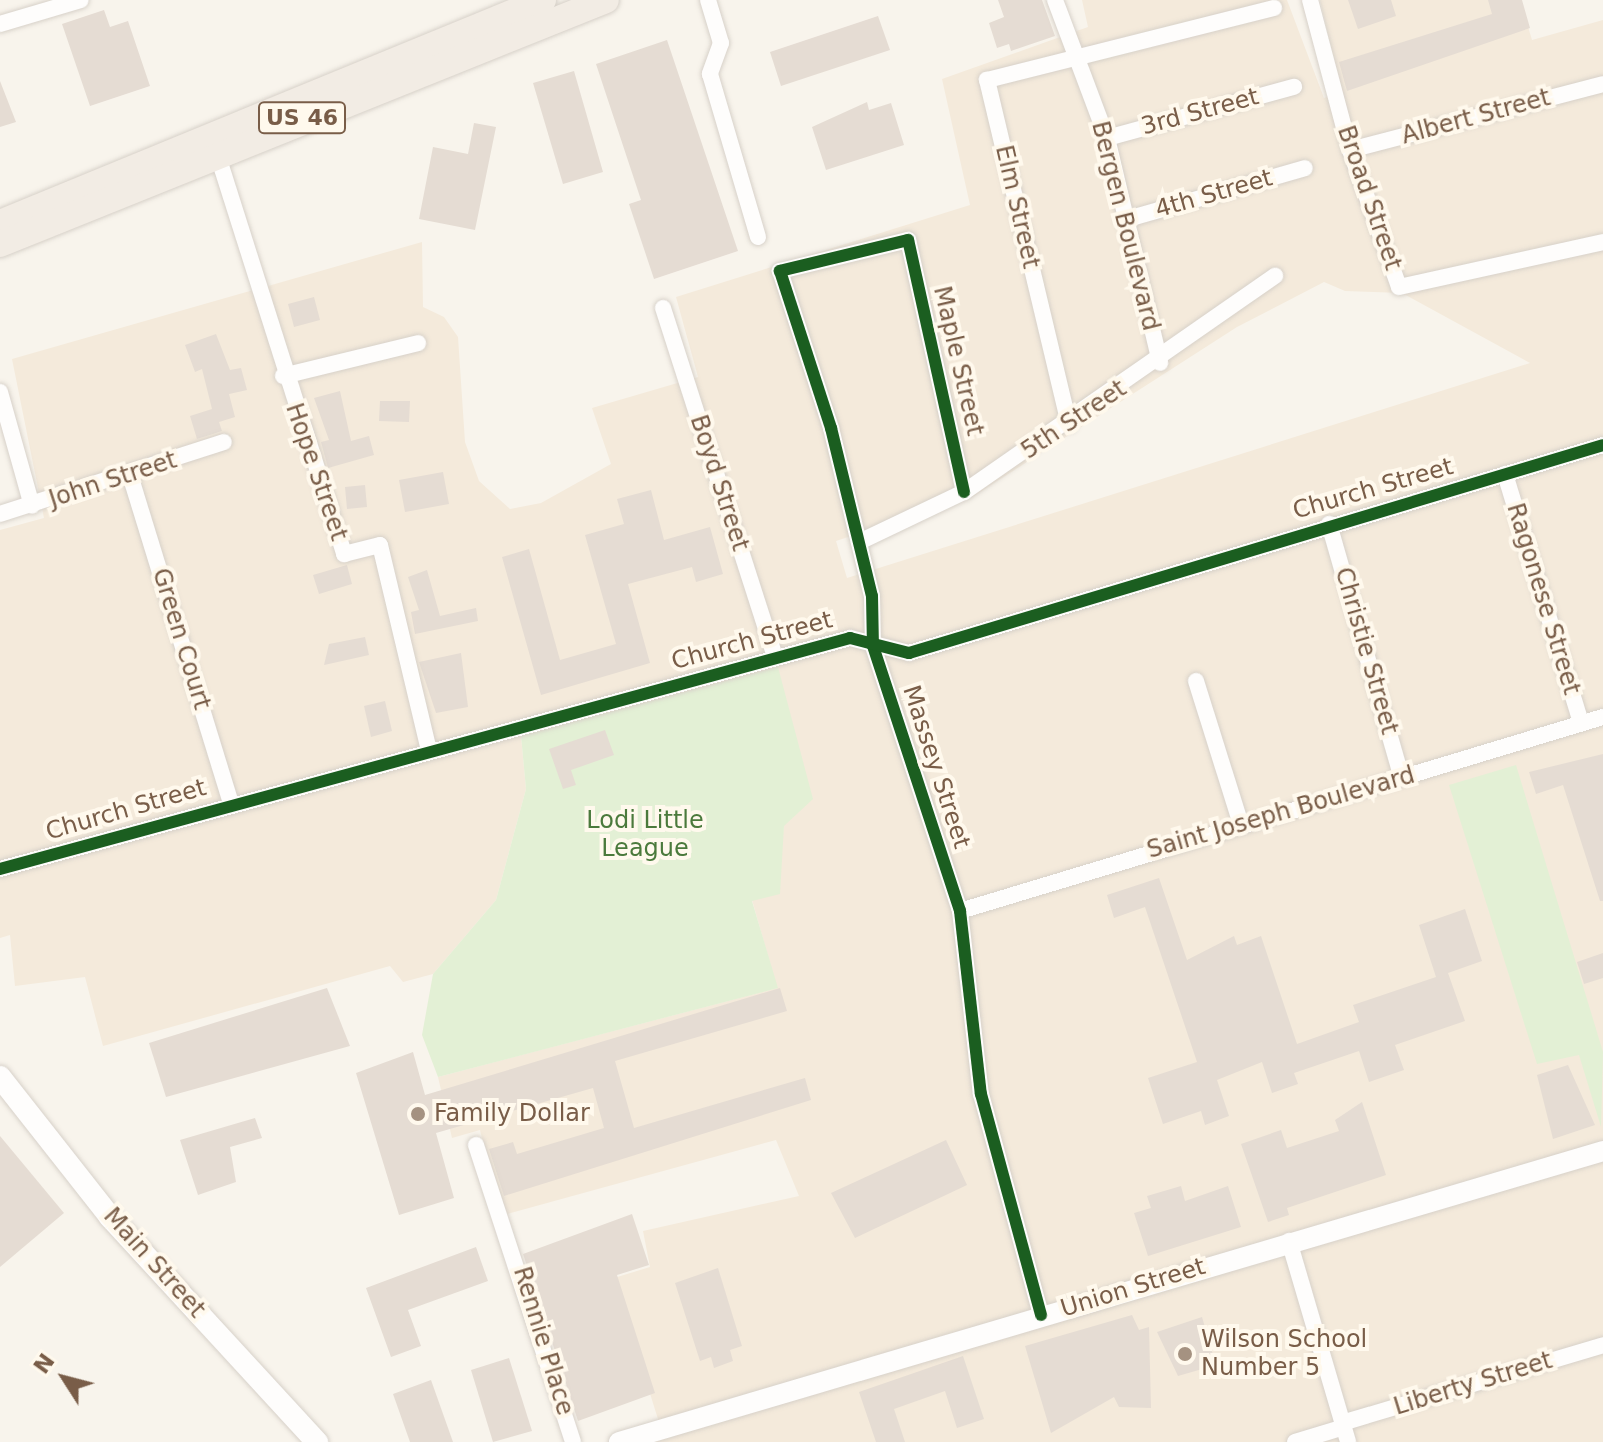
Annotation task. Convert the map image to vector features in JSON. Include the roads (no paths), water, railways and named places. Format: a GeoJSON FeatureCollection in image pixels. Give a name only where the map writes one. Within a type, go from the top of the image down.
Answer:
{"type":"FeatureCollection","features":[{"type":"Feature","properties":{"kind":"highway","name":"US 46"},"geometry":{"type":"LineString","coordinates":[[0,223],[543,0]]}},
{"type":"Feature","properties":{"kind":"highway","name":"US 46"},"geometry":{"type":"LineString","coordinates":[[0,244],[217,153],[606,0]]}},
{"type":"Feature","properties":{"kind":"main road","name":"Main Street"},"geometry":{"type":"LineString","coordinates":[[0,1077],[110,1217],[317,1442]]}},
{"type":"Feature","properties":{"kind":"street"},"geometry":{"type":"LineString","coordinates":[[0,24],[81,0]]}},
{"type":"Feature","properties":{"kind":"street"},"geometry":{"type":"LineString","coordinates":[[708,0],[721,43],[710,74],[758,237]]}},
{"type":"Feature","properties":{"kind":"street","name":"Bergen Boulevard"},"geometry":{"type":"LineString","coordinates":[[1055,0],[1107,138],[1160,363]]}},
{"type":"Feature","properties":{"kind":"street","name":"Broad Street"},"geometry":{"type":"LineString","coordinates":[[1310,0],[1350,150],[1399,287],[1603,242]]}},
{"type":"Feature","properties":{"kind":"street"},"geometry":{"type":"LineString","coordinates":[[1076,57],[1274,8]]}},
{"type":"Feature","properties":{"kind":"street","name":"Elm Street"},"geometry":{"type":"LineString","coordinates":[[1069,424],[987,80],[1076,57]]}},
{"type":"Feature","properties":{"kind":"street","name":"Albert Street"},"geometry":{"type":"LineString","coordinates":[[1350,150],[1603,84]]}},
{"type":"Feature","properties":{"kind":"street","name":"3rd Street"},"geometry":{"type":"LineString","coordinates":[[1107,138],[1294,87]]}},
{"type":"Feature","properties":{"kind":"street","name":"Hope Street"},"geometry":{"type":"LineString","coordinates":[[217,153],[283,376],[344,554],[380,545],[429,751]]}},
{"type":"Feature","properties":{"kind":"street","name":"4th Street"},"geometry":{"type":"LineString","coordinates":[[1124,220],[1305,168]]}},
{"type":"Feature","properties":{"kind":"street","name":"Maple Street"},"geometry":{"type":"LineString","coordinates":[[908,240],[964,492]]}},
{"type":"Feature","properties":{"kind":"street","name":"Massey Street"},"geometry":{"type":"LineString","coordinates":[[908,240],[780,271],[831,428],[859,542],[873,646],[960,911],[981,1094],[1041,1315]]}},
{"type":"Feature","properties":{"kind":"street","name":"5th Street"},"geometry":{"type":"LineString","coordinates":[[859,542],[964,492],[1160,363],[1275,276]]}},
{"type":"Feature","properties":{"kind":"street","name":"Boyd Street"},"geometry":{"type":"LineString","coordinates":[[663,308],[775,657]]}},
{"type":"Feature","properties":{"kind":"street"},"geometry":{"type":"LineString","coordinates":[[283,376],[418,343]]}},
{"type":"Feature","properties":{"kind":"street"},"geometry":{"type":"LineString","coordinates":[[0,392],[32,506]]}},
{"type":"Feature","properties":{"kind":"street","name":"John Street"},"geometry":{"type":"LineString","coordinates":[[0,514],[130,475],[224,442]]}},
{"type":"Feature","properties":{"kind":"street","name":"Church Street"},"geometry":{"type":"LineString","coordinates":[[0,869],[231,803],[850,638],[909,653],[1329,524],[1603,445]]}},
{"type":"Feature","properties":{"kind":"street","name":"Ragonese Street"},"geometry":{"type":"LineString","coordinates":[[1505,474],[1581,723]]}},
{"type":"Feature","properties":{"kind":"street","name":"Green Court"},"geometry":{"type":"LineString","coordinates":[[130,475],[231,803]]}},
{"type":"Feature","properties":{"kind":"street","name":"Christie Street"},"geometry":{"type":"LineString","coordinates":[[1329,524],[1402,778]]}},
{"type":"Feature","properties":{"kind":"street"},"geometry":{"type":"LineString","coordinates":[[1196,681],[1241,825]]}},
{"type":"Feature","properties":{"kind":"street","name":"Saint Joseph Boulevard"},"geometry":{"type":"LineString","coordinates":[[960,911],[1603,717]]}},
{"type":"Feature","properties":{"kind":"street","name":"Rennie Place"},"geometry":{"type":"LineString","coordinates":[[476,1145],[513,1239],[573,1442]]}},
{"type":"Feature","properties":{"kind":"street","name":"Union Street"},"geometry":{"type":"LineString","coordinates":[[619,1442],[1289,1241],[1603,1151]]}},
{"type":"Feature","properties":{"kind":"street"},"geometry":{"type":"LineString","coordinates":[[1289,1241],[1345,1431]]}},
{"type":"Feature","properties":{"kind":"street","name":"Liberty Street"},"geometry":{"type":"LineString","coordinates":[[1295,1442],[1345,1431],[1603,1345]]}},
{"type":"Feature","properties":{"kind":"place","name":"Family Dollar"},"geometry":{"type":"Point","coordinates":[418,1114]}},
{"type":"Feature","properties":{"kind":"place","name":"Wilson School Number 5"},"geometry":{"type":"Point","coordinates":[1185,1354]}},
{"type":"Feature","properties":{"kind":"park label","name":"Lodi Little League"},"geometry":{"type":"Point","coordinates":[645,835]}}]}
